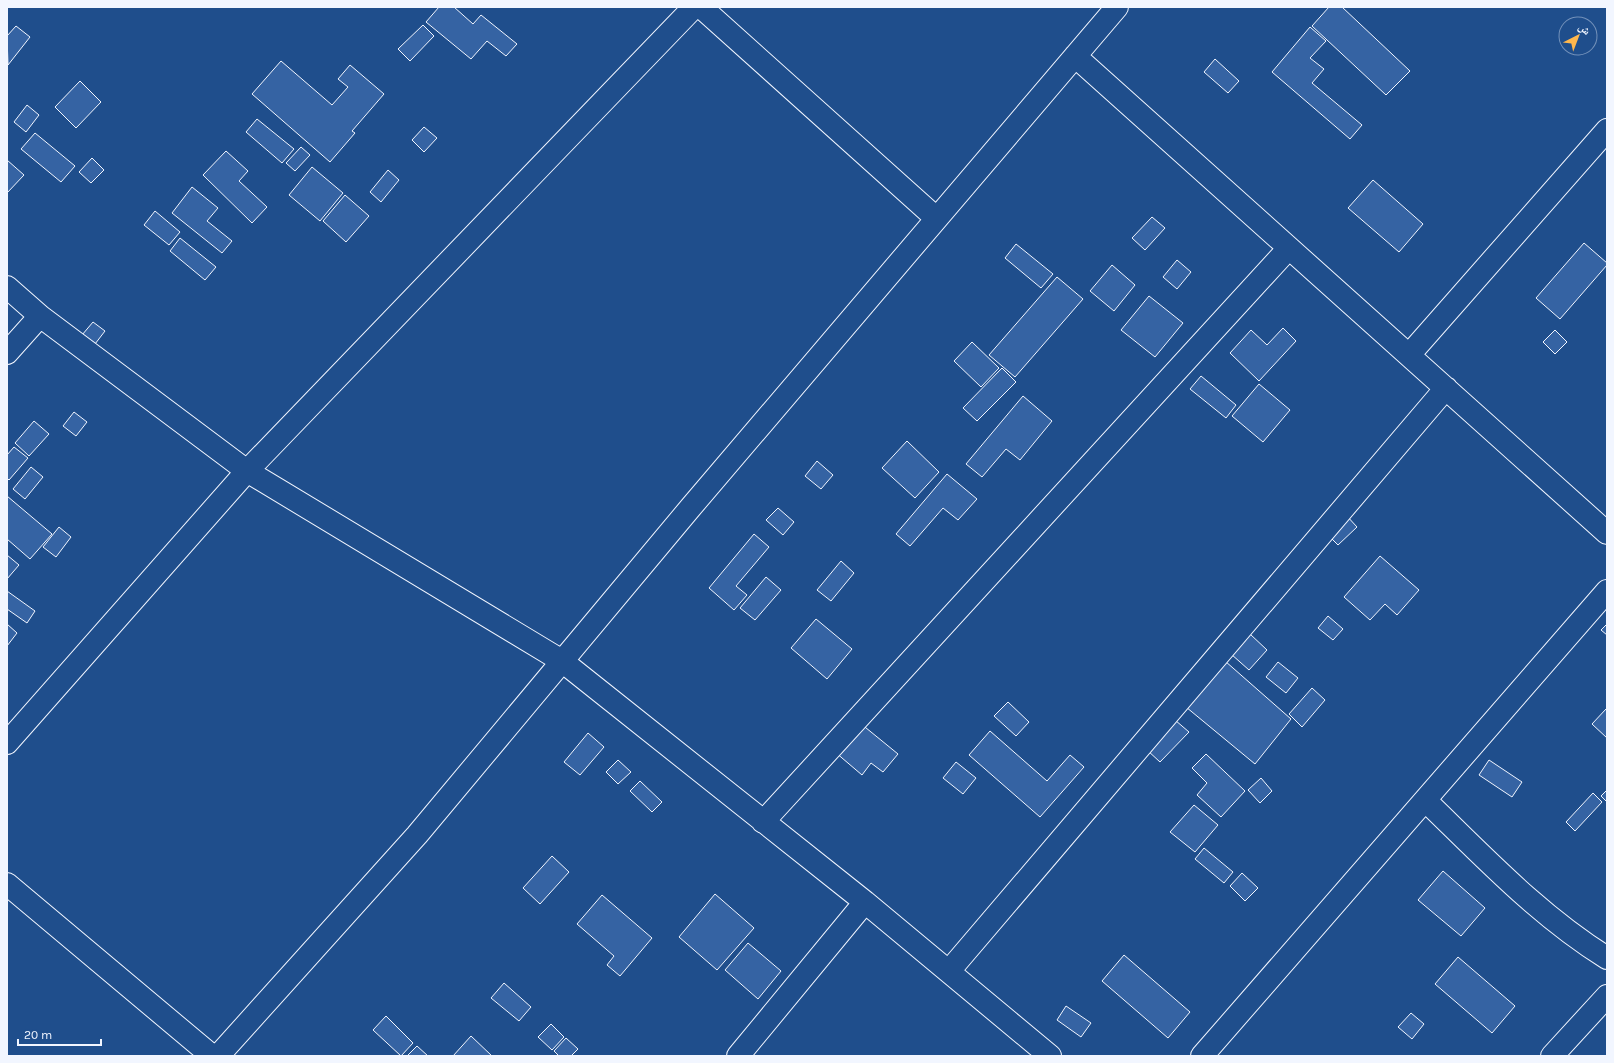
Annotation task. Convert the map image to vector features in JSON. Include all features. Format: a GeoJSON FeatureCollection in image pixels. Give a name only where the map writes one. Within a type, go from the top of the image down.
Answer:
{"type":"FeatureCollection","features":[{"type":"Feature","properties":{"kind":"street"},"geometry":{"type":"LineString","coordinates":[[7,743],[247,471],[694,7]]}},
{"type":"Feature","properties":{"kind":"street"},"geometry":{"type":"LineString","coordinates":[[701,7],[936,218]]}},
{"type":"Feature","properties":{"kind":"street"},"geometry":{"type":"LineString","coordinates":[[218,1056],[417,835],[562,661],[936,218],[1075,56],[1114,8]]}},
{"type":"Feature","properties":{"kind":"street"},"geometry":{"type":"LineString","coordinates":[[1075,56],[1607,533]]}},
{"type":"Feature","properties":{"kind":"street"},"geometry":{"type":"LineString","coordinates":[[1409,355],[1607,130]]}},
{"type":"Feature","properties":{"kind":"street"},"geometry":{"type":"LineString","coordinates":[[763,822],[1289,248]]}},
{"type":"Feature","properties":{"kind":"street"},"geometry":{"type":"LineString","coordinates":[[7,287],[40,316],[247,471],[562,661],[865,902],[1050,1056]]}},
{"type":"Feature","properties":{"kind":"street"},"geometry":{"type":"LineString","coordinates":[[7,353],[40,316]]}},
{"type":"Feature","properties":{"kind":"street"},"geometry":{"type":"LineString","coordinates":[[948,971],[1446,388]]}},
{"type":"Feature","properties":{"kind":"street"},"geometry":{"type":"LineString","coordinates":[[1202,1056],[1607,591]]}},
{"type":"Feature","properties":{"kind":"street"},"geometry":{"type":"LineString","coordinates":[[1425,800],[1531,902],[1583,943],[1607,958]]}},
{"type":"Feature","properties":{"kind":"street"},"geometry":{"type":"LineString","coordinates":[[7,884],[212,1056]]}},
{"type":"Feature","properties":{"kind":"street"},"geometry":{"type":"LineString","coordinates":[[738,1056],[865,902]]}},
{"type":"Feature","properties":{"kind":"street"},"geometry":{"type":"LineString","coordinates":[[1552,1056],[1607,996]]}},
{"type":"Feature","properties":{"kind":"building"},"geometry":{"type":"Polygon","coordinates":[[[439,7],[454,7],[473,24],[481,15],[517,44],[506,56],[487,41],[471,59],[426,22],[439,7]]]}},
{"type":"Feature","properties":{"kind":"building"},"geometry":{"type":"Polygon","coordinates":[[[1329,7],[1342,7],[1410,71],[1386,95],[1312,26],[1329,7]]]}},
{"type":"Feature","properties":{"kind":"building"},"geometry":{"type":"Polygon","coordinates":[[[423,25],[434,36],[410,61],[398,49],[423,25]]]}},
{"type":"Feature","properties":{"kind":"building"},"geometry":{"type":"Polygon","coordinates":[[[16,26],[30,37],[8,65],[7,36],[16,26]]]}},
{"type":"Feature","properties":{"kind":"building"},"geometry":{"type":"Polygon","coordinates":[[[1310,27],[1326,41],[1310,58],[1324,69],[1312,83],[1362,125],[1350,139],[1272,72],[1310,27]]]}},
{"type":"Feature","properties":{"kind":"building"},"geometry":{"type":"Polygon","coordinates":[[[1215,59],[1239,81],[1228,93],[1204,72],[1215,59]]]}},
{"type":"Feature","properties":{"kind":"building"},"geometry":{"type":"Polygon","coordinates":[[[281,61],[332,105],[348,87],[338,79],[350,65],[384,94],[352,131],[355,133],[330,162],[252,94],[281,61]]]}},
{"type":"Feature","properties":{"kind":"building"},"geometry":{"type":"Polygon","coordinates":[[[80,81],[101,102],[76,128],[55,107],[80,81]]]}},
{"type":"Feature","properties":{"kind":"building"},"geometry":{"type":"Polygon","coordinates":[[[27,105],[39,115],[26,132],[14,122],[27,105]]]}},
{"type":"Feature","properties":{"kind":"building"},"geometry":{"type":"Polygon","coordinates":[[[257,119],[294,149],[282,163],[246,132],[257,119]]]}},
{"type":"Feature","properties":{"kind":"building"},"geometry":{"type":"Polygon","coordinates":[[[424,127],[437,138],[424,152],[412,140],[424,127]]]}},
{"type":"Feature","properties":{"kind":"building"},"geometry":{"type":"Polygon","coordinates":[[[35,133],[75,166],[61,182],[21,149],[35,133]]]}},
{"type":"Feature","properties":{"kind":"building"},"geometry":{"type":"Polygon","coordinates":[[[301,147],[310,155],[295,171],[286,163],[301,147]]]}},
{"type":"Feature","properties":{"kind":"building"},"geometry":{"type":"Polygon","coordinates":[[[226,151],[248,171],[239,181],[267,207],[252,223],[203,175],[226,151]]]}},
{"type":"Feature","properties":{"kind":"building"},"geometry":{"type":"Polygon","coordinates":[[[92,158],[104,170],[91,183],[79,172],[92,158]]]}},
{"type":"Feature","properties":{"kind":"building"},"geometry":{"type":"Polygon","coordinates":[[[7,160],[24,175],[7,193],[7,160]]]}},
{"type":"Feature","properties":{"kind":"building"},"geometry":{"type":"Polygon","coordinates":[[[312,167],[343,193],[320,221],[289,195],[312,167]]]}},
{"type":"Feature","properties":{"kind":"building"},"geometry":{"type":"Polygon","coordinates":[[[388,170],[399,180],[381,202],[370,192],[388,170]]]}},
{"type":"Feature","properties":{"kind":"building"},"geometry":{"type":"Polygon","coordinates":[[[1373,180],[1423,224],[1399,252],[1348,208],[1373,180]]]}},
{"type":"Feature","properties":{"kind":"building"},"geometry":{"type":"Polygon","coordinates":[[[192,187],[218,208],[207,221],[232,241],[222,253],[172,213],[192,187]]]}},
{"type":"Feature","properties":{"kind":"building"},"geometry":{"type":"Polygon","coordinates":[[[345,195],[369,216],[346,242],[323,221],[345,195]]]}},
{"type":"Feature","properties":{"kind":"building"},"geometry":{"type":"Polygon","coordinates":[[[155,211],[180,232],[169,245],[144,225],[155,211]]]}},
{"type":"Feature","properties":{"kind":"building"},"geometry":{"type":"Polygon","coordinates":[[[1152,217],[1165,228],[1145,250],[1132,238],[1152,217]]]}},
{"type":"Feature","properties":{"kind":"building"},"geometry":{"type":"Polygon","coordinates":[[[180,238],[216,267],[205,280],[170,251],[180,238]]]}},
{"type":"Feature","properties":{"kind":"building"},"geometry":{"type":"Polygon","coordinates":[[[1584,243],[1607,263],[1607,265],[1560,319],[1536,298],[1584,243]]]}},
{"type":"Feature","properties":{"kind":"building"},"geometry":{"type":"Polygon","coordinates":[[[1016,244],[1053,274],[1041,288],[1005,258],[1016,244]]]}},
{"type":"Feature","properties":{"kind":"building"},"geometry":{"type":"Polygon","coordinates":[[[1177,260],[1191,272],[1177,289],[1163,277],[1177,260]]]}},
{"type":"Feature","properties":{"kind":"building"},"geometry":{"type":"Polygon","coordinates":[[[1112,265],[1135,285],[1114,311],[1090,291],[1112,265]]]}},
{"type":"Feature","properties":{"kind":"building"},"geometry":{"type":"Polygon","coordinates":[[[1057,277],[1083,299],[1015,377],[989,355],[1057,277]]]}},
{"type":"Feature","properties":{"kind":"building"},"geometry":{"type":"Polygon","coordinates":[[[1149,296],[1183,323],[1155,357],[1121,330],[1149,296]]]}},
{"type":"Feature","properties":{"kind":"building"},"geometry":{"type":"Polygon","coordinates":[[[93,322],[105,331],[95,344],[82,335],[93,322]]]}},
{"type":"Feature","properties":{"kind":"building"},"geometry":{"type":"Polygon","coordinates":[[[1283,328],[1296,341],[1259,381],[1230,353],[1251,330],[1267,345],[1283,328]]]}},
{"type":"Feature","properties":{"kind":"building"},"geometry":{"type":"Polygon","coordinates":[[[1555,330],[1567,342],[1555,354],[1543,342],[1555,330]]]}},
{"type":"Feature","properties":{"kind":"building"},"geometry":{"type":"Polygon","coordinates":[[[972,342],[999,368],[981,387],[954,361],[972,342]]]}},
{"type":"Feature","properties":{"kind":"building"},"geometry":{"type":"Polygon","coordinates":[[[1002,368],[1016,382],[977,421],[963,408],[1002,368]]]}},
{"type":"Feature","properties":{"kind":"building"},"geometry":{"type":"Polygon","coordinates":[[[1201,376],[1236,405],[1226,418],[1190,389],[1201,376]]]}},
{"type":"Feature","properties":{"kind":"building"},"geometry":{"type":"Polygon","coordinates":[[[1259,384],[1290,410],[1263,442],[1232,416],[1259,384]]]}},
{"type":"Feature","properties":{"kind":"building"},"geometry":{"type":"Polygon","coordinates":[[[1023,396],[1052,421],[1020,460],[1006,449],[982,477],[966,464],[1023,396]]]}},
{"type":"Feature","properties":{"kind":"building"},"geometry":{"type":"Polygon","coordinates":[[[74,412],[87,422],[76,436],[63,426],[74,412]]]}},
{"type":"Feature","properties":{"kind":"building"},"geometry":{"type":"Polygon","coordinates":[[[34,421],[49,434],[29,456],[15,443],[34,421]]]}},
{"type":"Feature","properties":{"kind":"building"},"geometry":{"type":"Polygon","coordinates":[[[907,441],[939,472],[915,498],[882,468],[907,441]]]}},
{"type":"Feature","properties":{"kind":"building"},"geometry":{"type":"Polygon","coordinates":[[[14,447],[28,458],[9,480],[7,478],[7,455],[14,447]]]}},
{"type":"Feature","properties":{"kind":"building"},"geometry":{"type":"Polygon","coordinates":[[[817,461],[833,475],[821,489],[805,476],[817,461]]]}},
{"type":"Feature","properties":{"kind":"building"},"geometry":{"type":"Polygon","coordinates":[[[31,467],[43,477],[25,499],[13,489],[31,467]]]}},
{"type":"Feature","properties":{"kind":"building"},"geometry":{"type":"Polygon","coordinates":[[[947,474],[977,499],[958,520],[943,508],[910,546],[896,534],[947,474]]]}},
{"type":"Feature","properties":{"kind":"building"},"geometry":{"type":"Polygon","coordinates":[[[7,496],[52,534],[30,559],[7,539],[7,496]]]}},
{"type":"Feature","properties":{"kind":"building"},"geometry":{"type":"Polygon","coordinates":[[[778,508],[794,522],[783,535],[766,520],[778,508]]]}},
{"type":"Feature","properties":{"kind":"building"},"geometry":{"type":"Polygon","coordinates":[[[1346,515],[1357,527],[1338,545],[1326,533],[1346,515]]]}},
{"type":"Feature","properties":{"kind":"building"},"geometry":{"type":"Polygon","coordinates":[[[59,527],[71,537],[56,557],[43,547],[59,527]]]}},
{"type":"Feature","properties":{"kind":"building"},"geometry":{"type":"Polygon","coordinates":[[[754,534],[769,547],[736,586],[747,595],[734,610],[709,588],[754,534]]]}},
{"type":"Feature","properties":{"kind":"building"},"geometry":{"type":"Polygon","coordinates":[[[7,555],[19,565],[7,579],[7,555]]]}},
{"type":"Feature","properties":{"kind":"building"},"geometry":{"type":"Polygon","coordinates":[[[1380,556],[1419,590],[1397,615],[1385,604],[1370,620],[1344,597],[1380,556]]]}},
{"type":"Feature","properties":{"kind":"building"},"geometry":{"type":"Polygon","coordinates":[[[841,561],[854,573],[831,601],[817,590],[841,561]]]}},
{"type":"Feature","properties":{"kind":"building"},"geometry":{"type":"Polygon","coordinates":[[[766,577],[781,590],[755,620],[740,608],[766,577]]]}},
{"type":"Feature","properties":{"kind":"building"},"geometry":{"type":"Polygon","coordinates":[[[7,591],[35,611],[27,623],[7,609],[7,591]]]}},
{"type":"Feature","properties":{"kind":"building"},"geometry":{"type":"Polygon","coordinates":[[[1328,616],[1343,629],[1333,640],[1318,628],[1328,616]]]}},
{"type":"Feature","properties":{"kind":"building"},"geometry":{"type":"Polygon","coordinates":[[[816,619],[852,649],[827,679],[791,648],[816,619]]]}},
{"type":"Feature","properties":{"kind":"building"},"geometry":{"type":"Polygon","coordinates":[[[7,624],[17,633],[7,646],[7,624]]]}},
{"type":"Feature","properties":{"kind":"building"},"geometry":{"type":"Polygon","coordinates":[[[1607,624],[1607,635],[1601,630],[1607,624]]]}},
{"type":"Feature","properties":{"kind":"building"},"geometry":{"type":"Polygon","coordinates":[[[1250,634],[1267,650],[1249,670],[1231,654],[1250,634]]]}},
{"type":"Feature","properties":{"kind":"building"},"geometry":{"type":"Polygon","coordinates":[[[1225,661],[1291,719],[1255,764],[1186,707],[1225,661]]]}},
{"type":"Feature","properties":{"kind":"building"},"geometry":{"type":"Polygon","coordinates":[[[1278,662],[1298,678],[1286,693],[1266,677],[1278,662]]]}},
{"type":"Feature","properties":{"kind":"building"},"geometry":{"type":"Polygon","coordinates":[[[1312,688],[1325,700],[1302,727],[1289,714],[1312,688]]]}},
{"type":"Feature","properties":{"kind":"building"},"geometry":{"type":"Polygon","coordinates":[[[1008,702],[1029,722],[1016,736],[994,716],[1008,702]]]}},
{"type":"Feature","properties":{"kind":"building"},"geometry":{"type":"Polygon","coordinates":[[[1607,709],[1607,738],[1592,724],[1607,709]]]}},
{"type":"Feature","properties":{"kind":"building"},"geometry":{"type":"Polygon","coordinates":[[[1175,720],[1189,732],[1160,762],[1147,750],[1175,720]]]}},
{"type":"Feature","properties":{"kind":"building"},"geometry":{"type":"Polygon","coordinates":[[[860,723],[898,754],[883,772],[871,763],[862,775],[835,752],[860,723]]]}},
{"type":"Feature","properties":{"kind":"building"},"geometry":{"type":"Polygon","coordinates":[[[990,731],[1047,781],[1070,755],[1084,767],[1040,817],[969,755],[990,731]]]}},
{"type":"Feature","properties":{"kind":"building"},"geometry":{"type":"Polygon","coordinates":[[[588,733],[604,747],[580,775],[564,762],[588,733]]]}},
{"type":"Feature","properties":{"kind":"building"},"geometry":{"type":"Polygon","coordinates":[[[1206,754],[1245,791],[1221,817],[1197,795],[1207,783],[1192,768],[1206,754]]]}},
{"type":"Feature","properties":{"kind":"building"},"geometry":{"type":"Polygon","coordinates":[[[618,760],[631,772],[618,784],[606,772],[618,760]]]}},
{"type":"Feature","properties":{"kind":"building"},"geometry":{"type":"Polygon","coordinates":[[[1489,760],[1522,782],[1512,797],[1479,775],[1489,760]]]}},
{"type":"Feature","properties":{"kind":"building"},"geometry":{"type":"Polygon","coordinates":[[[956,762],[976,778],[963,794],[943,778],[956,762]]]}},
{"type":"Feature","properties":{"kind":"building"},"geometry":{"type":"Polygon","coordinates":[[[1261,778],[1272,791],[1260,803],[1248,790],[1261,778]]]}},
{"type":"Feature","properties":{"kind":"building"},"geometry":{"type":"Polygon","coordinates":[[[640,781],[662,802],[652,812],[630,791],[640,781]]]}},
{"type":"Feature","properties":{"kind":"building"},"geometry":{"type":"Polygon","coordinates":[[[1607,790],[1607,802],[1601,796],[1607,790]]]}},
{"type":"Feature","properties":{"kind":"building"},"geometry":{"type":"Polygon","coordinates":[[[1593,793],[1602,802],[1575,831],[1566,822],[1593,793]]]}},
{"type":"Feature","properties":{"kind":"building"},"geometry":{"type":"Polygon","coordinates":[[[1194,805],[1218,825],[1195,852],[1170,832],[1194,805]]]}},
{"type":"Feature","properties":{"kind":"building"},"geometry":{"type":"Polygon","coordinates":[[[1204,848],[1233,872],[1224,883],[1195,859],[1204,848]]]}},
{"type":"Feature","properties":{"kind":"building"},"geometry":{"type":"Polygon","coordinates":[[[552,856],[569,872],[540,904],[523,888],[552,856]]]}},
{"type":"Feature","properties":{"kind":"building"},"geometry":{"type":"Polygon","coordinates":[[[1443,871],[1485,908],[1461,936],[1418,900],[1443,871]]]}},
{"type":"Feature","properties":{"kind":"building"},"geometry":{"type":"Polygon","coordinates":[[[1242,873],[1258,888],[1245,901],[1230,886],[1242,873]]]}},
{"type":"Feature","properties":{"kind":"building"},"geometry":{"type":"Polygon","coordinates":[[[715,894],[754,928],[717,970],[679,937],[715,894]]]}},
{"type":"Feature","properties":{"kind":"building"},"geometry":{"type":"Polygon","coordinates":[[[602,895],[652,938],[620,976],[607,965],[614,956],[577,924],[602,895]]]}},
{"type":"Feature","properties":{"kind":"building"},"geometry":{"type":"Polygon","coordinates":[[[748,943],[781,971],[758,999],[725,970],[748,943]]]}},
{"type":"Feature","properties":{"kind":"building"},"geometry":{"type":"Polygon","coordinates":[[[1124,955],[1190,1012],[1168,1038],[1102,981],[1124,955]]]}},
{"type":"Feature","properties":{"kind":"building"},"geometry":{"type":"Polygon","coordinates":[[[1458,957],[1515,1006],[1492,1033],[1435,984],[1458,957]]]}},
{"type":"Feature","properties":{"kind":"building"},"geometry":{"type":"Polygon","coordinates":[[[504,983],[531,1007],[519,1021],[491,998],[504,983]]]}},
{"type":"Feature","properties":{"kind":"building"},"geometry":{"type":"Polygon","coordinates":[[[1066,1006],[1091,1023],[1081,1037],[1057,1020],[1066,1006]]]}},
{"type":"Feature","properties":{"kind":"building"},"geometry":{"type":"Polygon","coordinates":[[[1411,1013],[1424,1024],[1412,1039],[1398,1027],[1411,1013]]]}},
{"type":"Feature","properties":{"kind":"building"},"geometry":{"type":"Polygon","coordinates":[[[386,1016],[413,1043],[401,1056],[373,1030],[386,1016]]]}},
{"type":"Feature","properties":{"kind":"building"},"geometry":{"type":"Polygon","coordinates":[[[551,1024],[564,1037],[552,1050],[538,1037],[551,1024]]]}},
{"type":"Feature","properties":{"kind":"building"},"geometry":{"type":"Polygon","coordinates":[[[471,1036],[492,1056],[453,1056],[471,1036]]]}},
{"type":"Feature","properties":{"kind":"building"},"geometry":{"type":"Polygon","coordinates":[[[566,1038],[578,1049],[571,1056],[559,1056],[554,1051],[566,1038]]]}},
{"type":"Feature","properties":{"kind":"building"},"geometry":{"type":"Polygon","coordinates":[[[417,1046],[428,1056],[407,1056],[417,1046]]]}}]}
